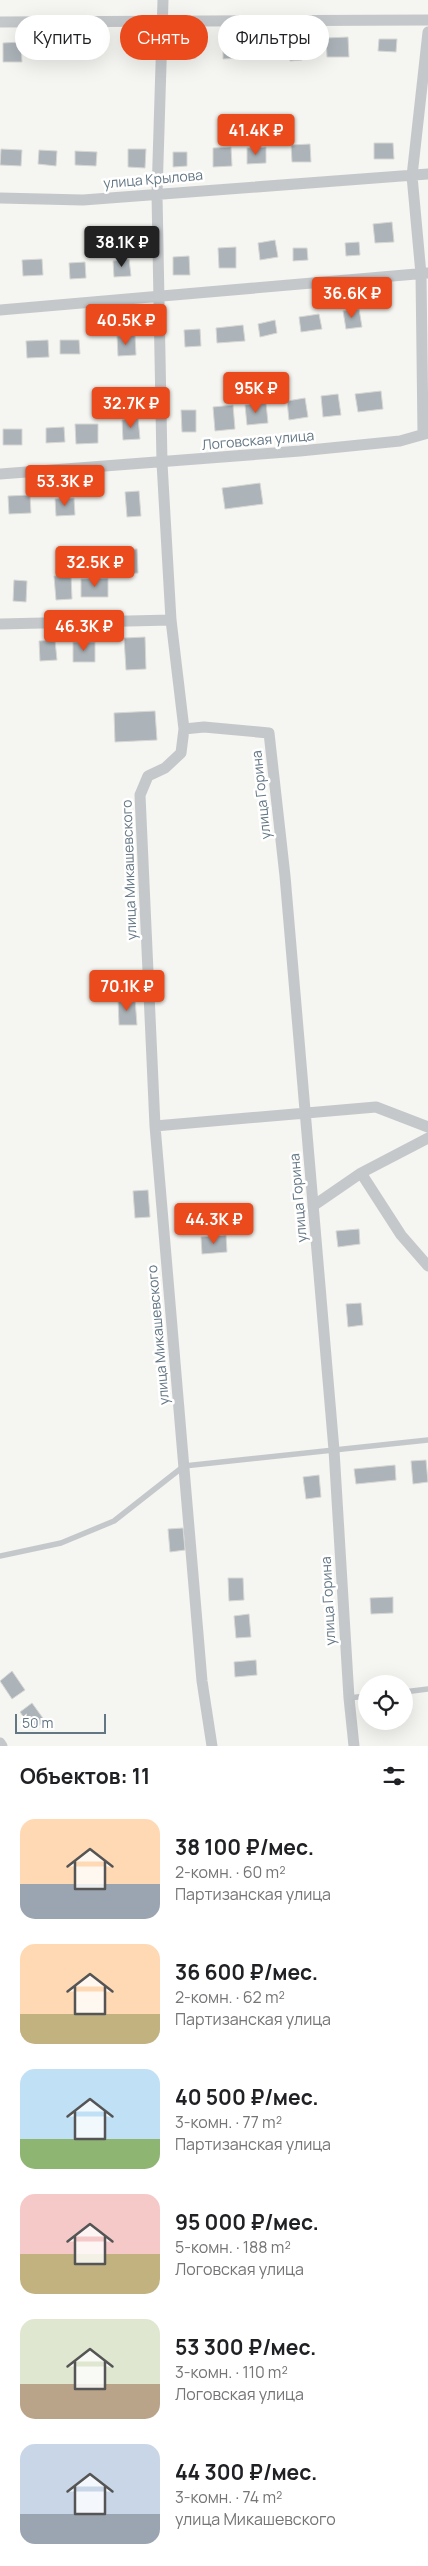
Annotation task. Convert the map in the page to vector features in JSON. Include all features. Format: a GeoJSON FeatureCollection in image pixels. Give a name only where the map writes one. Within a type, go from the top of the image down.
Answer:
{"type":"FeatureCollection","features":[{"type":"Feature","properties":{"kind":"street","name":"улица Микашевского"},"geometry":{"type":"LineString","coordinates":[[162,15],[163,0]]}},
{"type":"Feature","properties":{"kind":"street"},"geometry":{"type":"LineString","coordinates":[[208,21],[428,20]]}},
{"type":"Feature","properties":{"kind":"street"},"geometry":{"type":"LineString","coordinates":[[0,22],[120,21]]}},
{"type":"Feature","properties":{"kind":"street"},"geometry":{"type":"LineString","coordinates":[[425,434],[424,273],[412,176],[428,32]]}},
{"type":"Feature","properties":{"kind":"street","name":"улица Микашевского"},"geometry":{"type":"LineString","coordinates":[[161,60],[157,194],[162,463],[171,620],[184,730],[180,753],[165,768],[148,776],[140,795],[155,1126],[202,1681],[212,1746]]}},
{"type":"Feature","properties":{"kind":"street","name":"улица Крылова"},"geometry":{"type":"LineString","coordinates":[[0,198],[83,200],[428,174]]}},
{"type":"Feature","properties":{"kind":"street"},"geometry":{"type":"LineString","coordinates":[[0,310],[158,298],[424,273]]}},
{"type":"Feature","properties":{"kind":"street","name":"Логовская улица"},"geometry":{"type":"LineString","coordinates":[[0,474],[162,463],[400,441],[425,434]]}},
{"type":"Feature","properties":{"kind":"street"},"geometry":{"type":"LineString","coordinates":[[0,624],[171,620]]}},
{"type":"Feature","properties":{"kind":"street","name":"улица Горина"},"geometry":{"type":"LineString","coordinates":[[184,730],[204,727],[269,733],[285,876],[334,1450],[349,1698],[354,1746]]}},
{"type":"Feature","properties":{"kind":"street"},"geometry":{"type":"LineString","coordinates":[[155,1126],[376,1107],[428,1127]]}},
{"type":"Feature","properties":{"kind":"street"},"geometry":{"type":"LineString","coordinates":[[313,1206],[361,1173],[428,1138]]}},
{"type":"Feature","properties":{"kind":"street"},"geometry":{"type":"LineString","coordinates":[[361,1173],[401,1235],[428,1266]]}},
{"type":"Feature","properties":{"kind":"lane"},"geometry":{"type":"LineString","coordinates":[[0,1556],[62,1543],[114,1521],[184,1466],[428,1440]]}},
{"type":"Feature","properties":{"kind":"lane"},"geometry":{"type":"LineString","coordinates":[[413,1691],[428,1689]]}},
{"type":"Feature","properties":{"kind":"lane"},"geometry":{"type":"LineString","coordinates":[[349,1698],[358,1697]]}},
{"type":"Feature","properties":{"kind":"building"},"geometry":{"type":"Polygon","coordinates":[[[348,37],[349,57],[329,57],[329,38],[348,37]]]}},
{"type":"Feature","properties":{"kind":"building"},"geometry":{"type":"Polygon","coordinates":[[[379,39],[397,39],[396,52],[378,51],[379,39]]]}},
{"type":"Feature","properties":{"kind":"building"},"geometry":{"type":"Polygon","coordinates":[[[15,42],[15,60],[22,60],[22,62],[3,62],[3,43],[15,42]]]}},
{"type":"Feature","properties":{"kind":"building"},"geometry":{"type":"Polygon","coordinates":[[[374,143],[393,143],[394,159],[374,159],[374,143]]]}},
{"type":"Feature","properties":{"kind":"building"},"geometry":{"type":"Polygon","coordinates":[[[310,144],[311,162],[292,162],[291,145],[310,144]]]}},
{"type":"Feature","properties":{"kind":"building"},"geometry":{"type":"Polygon","coordinates":[[[231,147],[232,166],[213,167],[213,148],[231,147]]]}},
{"type":"Feature","properties":{"kind":"building"},"geometry":{"type":"Polygon","coordinates":[[[266,147],[266,163],[247,164],[247,148],[266,147]]]}},
{"type":"Feature","properties":{"kind":"building"},"geometry":{"type":"Polygon","coordinates":[[[1,149],[22,150],[21,166],[0,165],[1,149]]]}},
{"type":"Feature","properties":{"kind":"building"},"geometry":{"type":"Polygon","coordinates":[[[128,149],[146,149],[145,168],[128,167],[128,149]]]}},
{"type":"Feature","properties":{"kind":"building"},"geometry":{"type":"Polygon","coordinates":[[[39,150],[57,151],[56,166],[38,164],[39,150]]]}},
{"type":"Feature","properties":{"kind":"building"},"geometry":{"type":"Polygon","coordinates":[[[75,151],[97,152],[96,166],[75,165],[75,151]]]}},
{"type":"Feature","properties":{"kind":"building"},"geometry":{"type":"Polygon","coordinates":[[[173,152],[187,152],[187,166],[173,167],[173,152]]]}},
{"type":"Feature","properties":{"kind":"building"},"geometry":{"type":"Polygon","coordinates":[[[392,222],[394,242],[375,243],[373,224],[392,222]]]}},
{"type":"Feature","properties":{"kind":"building"},"geometry":{"type":"Polygon","coordinates":[[[275,240],[278,257],[260,260],[258,243],[275,240]]]}},
{"type":"Feature","properties":{"kind":"building"},"geometry":{"type":"Polygon","coordinates":[[[359,242],[360,255],[346,256],[345,243],[359,242]]]}},
{"type":"Feature","properties":{"kind":"building"},"geometry":{"type":"Polygon","coordinates":[[[236,247],[236,268],[219,268],[218,248],[236,247]]]}},
{"type":"Feature","properties":{"kind":"building"},"geometry":{"type":"Polygon","coordinates":[[[293,248],[307,248],[308,260],[293,261],[293,248]]]}},
{"type":"Feature","properties":{"kind":"building"},"geometry":{"type":"Polygon","coordinates":[[[189,256],[190,275],[173,275],[173,257],[189,256]]]}},
{"type":"Feature","properties":{"kind":"building"},"geometry":{"type":"Polygon","coordinates":[[[42,259],[43,275],[23,276],[22,260],[42,259]]]}},
{"type":"Feature","properties":{"kind":"building"},"geometry":{"type":"Polygon","coordinates":[[[129,259],[131,276],[114,277],[113,261],[129,259]]]}},
{"type":"Feature","properties":{"kind":"building"},"geometry":{"type":"Polygon","coordinates":[[[85,262],[86,278],[70,279],[69,263],[85,262]]]}},
{"type":"Feature","properties":{"kind":"building"},"geometry":{"type":"Polygon","coordinates":[[[359,309],[362,327],[346,329],[343,311],[359,309]]]}},
{"type":"Feature","properties":{"kind":"building"},"geometry":{"type":"Polygon","coordinates":[[[319,314],[322,329],[301,332],[299,317],[319,314]]]}},
{"type":"Feature","properties":{"kind":"building"},"geometry":{"type":"Polygon","coordinates":[[[275,320],[277,333],[260,337],[258,324],[275,320]]]}},
{"type":"Feature","properties":{"kind":"building"},"geometry":{"type":"Polygon","coordinates":[[[243,325],[245,341],[217,343],[216,328],[243,325]]]}},
{"type":"Feature","properties":{"kind":"building"},"geometry":{"type":"Polygon","coordinates":[[[200,329],[201,346],[185,347],[184,330],[200,329]]]}},
{"type":"Feature","properties":{"kind":"building"},"geometry":{"type":"Polygon","coordinates":[[[135,335],[136,355],[118,356],[117,336],[135,335]]]}},
{"type":"Feature","properties":{"kind":"building"},"geometry":{"type":"Polygon","coordinates":[[[48,340],[49,357],[27,358],[26,341],[48,340]]]}},
{"type":"Feature","properties":{"kind":"building"},"geometry":{"type":"Polygon","coordinates":[[[60,340],[79,340],[80,354],[60,354],[60,340]]]}},
{"type":"Feature","properties":{"kind":"building"},"geometry":{"type":"Polygon","coordinates":[[[381,391],[383,409],[358,412],[355,394],[381,391]]]}},
{"type":"Feature","properties":{"kind":"building"},"geometry":{"type":"Polygon","coordinates":[[[338,394],[341,415],[323,417],[321,396],[338,394]]]}},
{"type":"Feature","properties":{"kind":"building"},"geometry":{"type":"Polygon","coordinates":[[[305,398],[308,417],[289,420],[287,401],[305,398]]]}},
{"type":"Feature","properties":{"kind":"building"},"geometry":{"type":"Polygon","coordinates":[[[266,403],[268,423],[247,425],[245,405],[266,403]]]}},
{"type":"Feature","properties":{"kind":"building"},"geometry":{"type":"Polygon","coordinates":[[[233,405],[235,429],[215,431],[213,407],[233,405]]]}},
{"type":"Feature","properties":{"kind":"building"},"geometry":{"type":"Polygon","coordinates":[[[181,410],[196,410],[196,432],[182,432],[181,410]]]}},
{"type":"Feature","properties":{"kind":"building"},"geometry":{"type":"Polygon","coordinates":[[[138,418],[140,439],[123,440],[122,420],[138,418]]]}},
{"type":"Feature","properties":{"kind":"building"},"geometry":{"type":"Polygon","coordinates":[[[75,424],[98,424],[98,443],[76,444],[75,424]]]}},
{"type":"Feature","properties":{"kind":"building"},"geometry":{"type":"Polygon","coordinates":[[[64,427],[65,442],[46,443],[46,428],[64,427]]]}},
{"type":"Feature","properties":{"kind":"building"},"geometry":{"type":"Polygon","coordinates":[[[3,429],[22,429],[22,445],[3,445],[3,429]]]}},
{"type":"Feature","properties":{"kind":"building"},"geometry":{"type":"Polygon","coordinates":[[[260,483],[263,504],[225,509],[222,488],[260,483]]]}},
{"type":"Feature","properties":{"kind":"building"},"geometry":{"type":"Polygon","coordinates":[[[139,491],[141,516],[127,517],[125,492],[139,491]]]}},
{"type":"Feature","properties":{"kind":"building"},"geometry":{"type":"Polygon","coordinates":[[[30,495],[31,513],[9,514],[8,496],[30,495]]]}},
{"type":"Feature","properties":{"kind":"building"},"geometry":{"type":"Polygon","coordinates":[[[74,498],[75,515],[56,516],[55,499],[74,498]]]}},
{"type":"Feature","properties":{"kind":"building"},"geometry":{"type":"Polygon","coordinates":[[[137,549],[138,573],[122,574],[120,550],[137,549]]]}},
{"type":"Feature","properties":{"kind":"building"},"geometry":{"type":"Polygon","coordinates":[[[71,575],[72,599],[56,600],[54,576],[71,575]]]}},
{"type":"Feature","properties":{"kind":"building"},"geometry":{"type":"Polygon","coordinates":[[[108,578],[108,597],[81,597],[81,579],[108,578]]]}},
{"type":"Feature","properties":{"kind":"building"},"geometry":{"type":"Polygon","coordinates":[[[14,580],[27,581],[26,602],[13,601],[14,580]]]}},
{"type":"Feature","properties":{"kind":"building"},"geometry":{"type":"Polygon","coordinates":[[[145,637],[146,669],[126,670],[124,638],[145,637]]]}},
{"type":"Feature","properties":{"kind":"building"},"geometry":{"type":"Polygon","coordinates":[[[55,640],[57,660],[40,661],[39,641],[55,640]]]}},
{"type":"Feature","properties":{"kind":"building"},"geometry":{"type":"Polygon","coordinates":[[[73,642],[95,642],[95,662],[73,662],[73,642]]]}},
{"type":"Feature","properties":{"kind":"building"},"geometry":{"type":"Polygon","coordinates":[[[155,711],[157,740],[115,742],[114,713],[155,711]]]}},
{"type":"Feature","properties":{"kind":"building"},"geometry":{"type":"Polygon","coordinates":[[[135,998],[137,1025],[119,1025],[118,999],[135,998]]]}},
{"type":"Feature","properties":{"kind":"building"},"geometry":{"type":"Polygon","coordinates":[[[148,1190],[150,1217],[135,1218],[133,1191],[148,1190]]]}},
{"type":"Feature","properties":{"kind":"building"},"geometry":{"type":"Polygon","coordinates":[[[359,1229],[360,1244],[338,1247],[336,1231],[359,1229]]]}},
{"type":"Feature","properties":{"kind":"building"},"geometry":{"type":"Polygon","coordinates":[[[226,1235],[227,1252],[202,1254],[201,1237],[226,1235]]]}},
{"type":"Feature","properties":{"kind":"building"},"geometry":{"type":"Polygon","coordinates":[[[361,1303],[363,1325],[348,1327],[346,1304],[361,1303]]]}},
{"type":"Feature","properties":{"kind":"building"},"geometry":{"type":"Polygon","coordinates":[[[426,1460],[428,1482],[413,1484],[411,1461],[426,1460]]]}},
{"type":"Feature","properties":{"kind":"building"},"geometry":{"type":"Polygon","coordinates":[[[395,1465],[396,1480],[356,1484],[354,1469],[395,1465]]]}},
{"type":"Feature","properties":{"kind":"building"},"geometry":{"type":"Polygon","coordinates":[[[319,1475],[321,1497],[306,1499],[303,1477],[319,1475]]]}},
{"type":"Feature","properties":{"kind":"building"},"geometry":{"type":"Polygon","coordinates":[[[183,1528],[185,1550],[170,1552],[168,1529],[183,1528]]]}},
{"type":"Feature","properties":{"kind":"building"},"geometry":{"type":"Polygon","coordinates":[[[228,1578],[243,1578],[244,1600],[229,1601],[228,1578]]]}},
{"type":"Feature","properties":{"kind":"building"},"geometry":{"type":"Polygon","coordinates":[[[393,1597],[393,1613],[371,1614],[370,1598],[393,1597]]]}},
{"type":"Feature","properties":{"kind":"building"},"geometry":{"type":"Polygon","coordinates":[[[249,1614],[251,1637],[236,1638],[234,1616],[249,1614]]]}},
{"type":"Feature","properties":{"kind":"building"},"geometry":{"type":"Polygon","coordinates":[[[256,1660],[257,1675],[235,1677],[234,1662],[256,1660]]]}},
{"type":"Feature","properties":{"kind":"building"},"geometry":{"type":"Polygon","coordinates":[[[12,1671],[25,1690],[12,1699],[0,1681],[12,1671]]]}},
{"type":"Feature","properties":{"kind":"building"},"geometry":{"type":"Polygon","coordinates":[[[32,1703],[45,1721],[33,1730],[20,1712],[32,1703]]]}}]}
